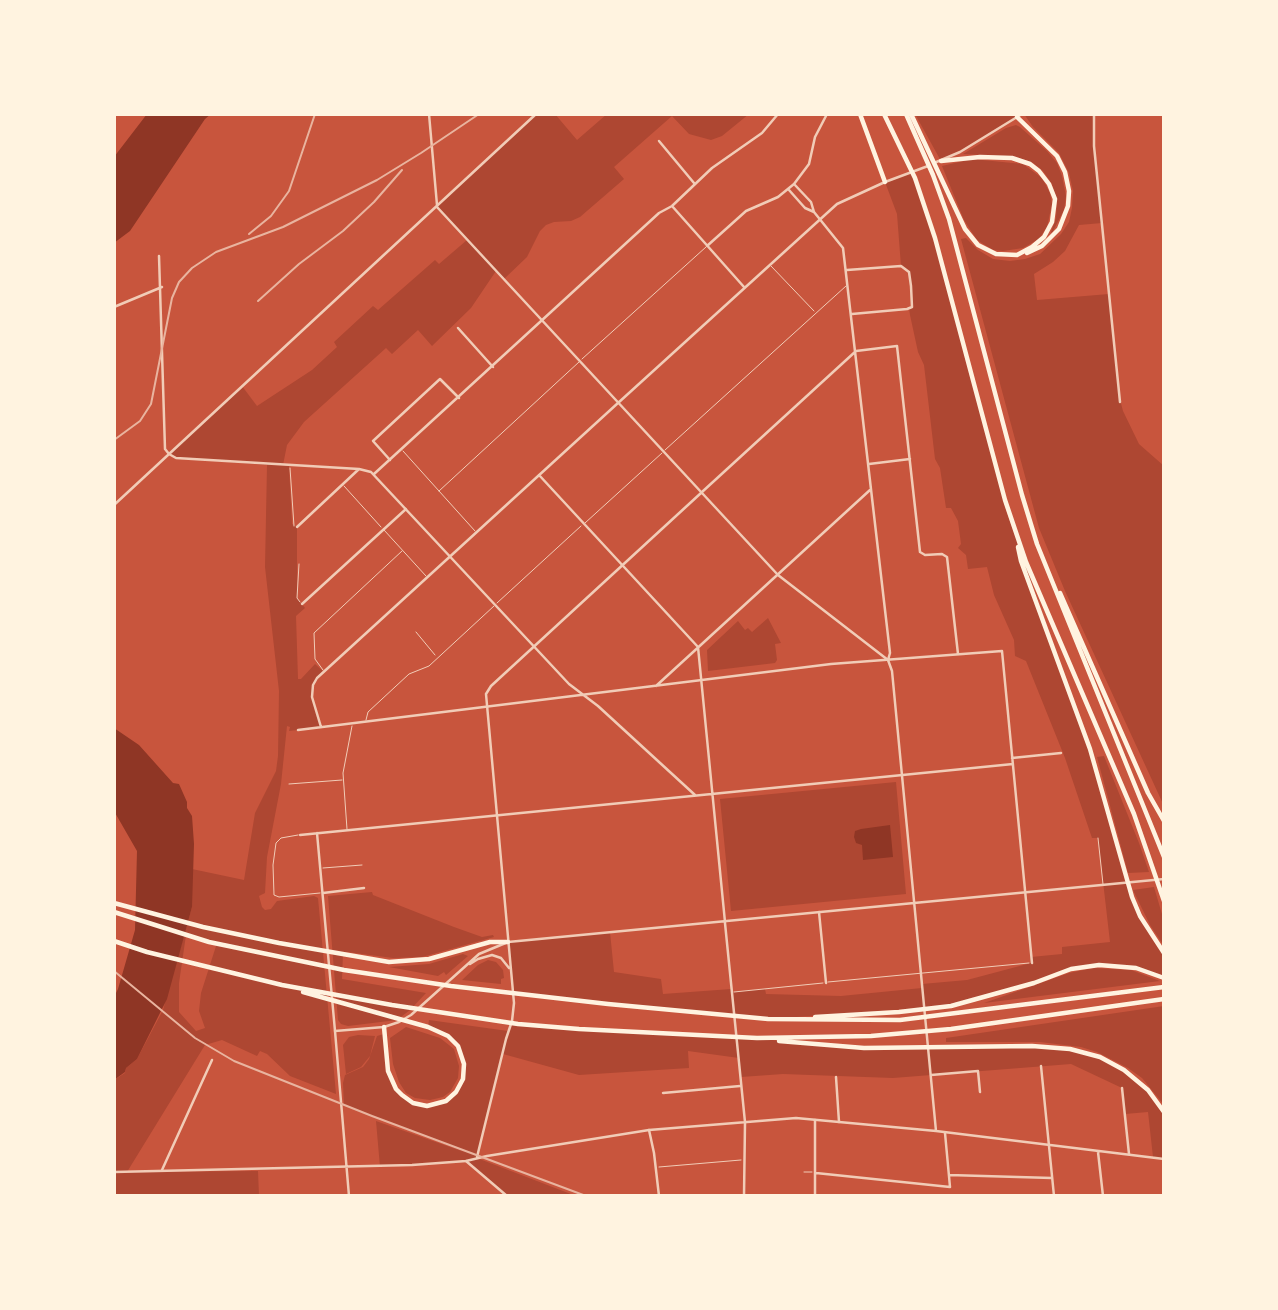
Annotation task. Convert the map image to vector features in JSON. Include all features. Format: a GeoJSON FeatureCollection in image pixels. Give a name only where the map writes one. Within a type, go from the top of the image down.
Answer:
{"type":"FeatureCollection","features":[{"type":"Feature","properties":{"kind":"highway"},"geometry":{"type":"LineString","coordinates":[[860,114],[885,182]]}},
{"type":"Feature","properties":{"kind":"highway"},"geometry":{"type":"LineString","coordinates":[[884,114],[915,178],[935,238],[1016,532],[1046,615],[1134,814],[1164,901]]}},
{"type":"Feature","properties":{"kind":"highway"},"geometry":{"type":"LineString","coordinates":[[909,114],[928,145],[958,216],[971,238],[996,254],[1020,254],[1036,250],[1053,237],[1065,215],[1069,191],[1065,172],[1057,156],[1020,115]]}},
{"type":"Feature","properties":{"kind":"highway"},"geometry":{"type":"LineString","coordinates":[[909,114],[949,219],[1037,544],[1164,857]]}},
{"type":"Feature","properties":{"kind":"highway"},"geometry":{"type":"LineString","coordinates":[[941,161],[980,156],[1012,158],[1031,164],[1045,177],[1055,199],[1052,222],[1039,242],[1020,254]]}},
{"type":"Feature","properties":{"kind":"highway"},"geometry":{"type":"LineString","coordinates":[[1016,532],[1021,561],[1093,760],[1132,897],[1150,933],[1164,953]]}},
{"type":"Feature","properties":{"kind":"highway"},"geometry":{"type":"LineString","coordinates":[[1037,544],[1075,624],[1147,793],[1164,821]]}},
{"type":"Feature","properties":{"kind":"highway"},"geometry":{"type":"LineString","coordinates":[[114,903],[203,927],[345,956],[389,962],[419,961],[490,942],[508,942]]}},
{"type":"Feature","properties":{"kind":"highway"},"geometry":{"type":"LineString","coordinates":[[114,912],[209,942],[344,970],[429,984],[752,1017],[900,1020],[1164,987]]}},
{"type":"Feature","properties":{"kind":"highway"},"geometry":{"type":"LineString","coordinates":[[114,941],[147,952],[282,985],[428,1027],[448,1036],[458,1045],[464,1071],[460,1086],[450,1098],[427,1106],[413,1103],[396,1089],[388,1071],[384,1027]]}},
{"type":"Feature","properties":{"kind":"highway"},"geometry":{"type":"LineString","coordinates":[[768,1018],[899,1012],[943,1007],[1022,986],[1071,969],[1110,965],[1149,971],[1164,978]]}},
{"type":"Feature","properties":{"kind":"highway"},"geometry":{"type":"LineString","coordinates":[[282,985],[518,1024],[757,1038],[901,1034],[1164,999]]}},
{"type":"Feature","properties":{"kind":"highway"},"geometry":{"type":"LineString","coordinates":[[757,1038],[826,1047],[1041,1046],[1070,1049],[1092,1054],[1132,1075],[1148,1090],[1164,1112]]}},
{"type":"Feature","properties":{"kind":"street"},"geometry":{"type":"LineString","coordinates":[[429,114],[437,207],[778,575],[888,660],[892,671],[936,1131]]}},
{"type":"Feature","properties":{"kind":"street"},"geometry":{"type":"LineString","coordinates":[[114,505],[536,114]]}},
{"type":"Feature","properties":{"kind":"street"},"geometry":{"type":"LineString","coordinates":[[374,474],[659,213],[672,206],[712,168],[762,133],[778,114]]}},
{"type":"Feature","properties":{"kind":"street"},"geometry":{"type":"LineString","coordinates":[[707,246],[746,211],[789,190],[809,164],[815,137],[827,114]]}},
{"type":"Feature","properties":{"kind":"street"},"geometry":{"type":"LineString","coordinates":[[1094,114],[1094,146],[1120,402]]}},
{"type":"Feature","properties":{"kind":"street"},"geometry":{"type":"LineString","coordinates":[[951,158],[1020,115]]}},
{"type":"Feature","properties":{"kind":"street"},"geometry":{"type":"LineString","coordinates":[[659,141],[694,183]]}},
{"type":"Feature","properties":{"kind":"street"},"geometry":{"type":"LineString","coordinates":[[321,727],[312,691],[317,678],[324,671],[837,204],[894,178],[941,161]]}},
{"type":"Feature","properties":{"kind":"street"},"geometry":{"type":"LineString","coordinates":[[794,184],[811,202],[814,212]]}},
{"type":"Feature","properties":{"kind":"street"},"geometry":{"type":"LineString","coordinates":[[789,190],[805,208],[821,219],[840,242],[847,270],[890,653],[888,660]]}},
{"type":"Feature","properties":{"kind":"street"},"geometry":{"type":"LineString","coordinates":[[672,206],[744,288]]}},
{"type":"Feature","properties":{"kind":"street"},"geometry":{"type":"LineString","coordinates":[[159,256],[165,449],[169,454],[176,458],[368,470],[569,684],[695,795]]}},
{"type":"Feature","properties":{"kind":"street"},"geometry":{"type":"LineString","coordinates":[[847,270],[901,266],[909,272],[911,286],[912,307],[852,314]]}},
{"type":"Feature","properties":{"kind":"street"},"geometry":{"type":"LineString","coordinates":[[114,307],[162,287]]}},
{"type":"Feature","properties":{"kind":"street"},"geometry":{"type":"LineString","coordinates":[[458,328],[493,367]]}},
{"type":"Feature","properties":{"kind":"street"},"geometry":{"type":"LineString","coordinates":[[477,1158],[512,1021],[514,1003],[486,694],[491,686],[533,647],[856,351],[897,346],[922,554],[945,555],[958,654]]}},
{"type":"Feature","properties":{"kind":"street"},"geometry":{"type":"LineString","coordinates":[[390,460],[373,441],[440,379],[459,398]]}},
{"type":"Feature","properties":{"kind":"street"},"geometry":{"type":"LineString","coordinates":[[869,464],[910,460]]}},
{"type":"Feature","properties":{"kind":"street"},"geometry":{"type":"LineString","coordinates":[[297,527],[359,469]]}},
{"type":"Feature","properties":{"kind":"street"},"geometry":{"type":"LineString","coordinates":[[540,475],[698,647],[742,1086],[745,1122],[744,1196]]}},
{"type":"Feature","properties":{"kind":"street"},"geometry":{"type":"LineString","coordinates":[[656,686],[872,488]]}},
{"type":"Feature","properties":{"kind":"street"},"geometry":{"type":"LineString","coordinates":[[302,604],[406,509]]}},
{"type":"Feature","properties":{"kind":"street"},"geometry":{"type":"LineString","coordinates":[[298,730],[656,686],[1002,650],[1032,963]]}},
{"type":"Feature","properties":{"kind":"street"},"geometry":{"type":"LineString","coordinates":[[1012,758],[1061,753]]}},
{"type":"Feature","properties":{"kind":"street"},"geometry":{"type":"LineString","coordinates":[[300,835],[1013,764]]}},
{"type":"Feature","properties":{"kind":"street"},"geometry":{"type":"LineString","coordinates":[[317,833],[349,1196]]}},
{"type":"Feature","properties":{"kind":"street"},"geometry":{"type":"LineString","coordinates":[[335,1031],[395,1024],[411,1015],[479,954],[508,942],[1164,878]]}},
{"type":"Feature","properties":{"kind":"street"},"geometry":{"type":"LineString","coordinates":[[323,892],[364,888]]}},
{"type":"Feature","properties":{"kind":"street"},"geometry":{"type":"LineString","coordinates":[[819,912],[826,983]]}},
{"type":"Feature","properties":{"kind":"street"},"geometry":{"type":"LineString","coordinates":[[459,971],[478,959],[492,955],[503,960],[510,970]]}},
{"type":"Feature","properties":{"kind":"street"},"geometry":{"type":"LineString","coordinates":[[162,1170],[212,1060]]}},
{"type":"Feature","properties":{"kind":"street"},"geometry":{"type":"LineString","coordinates":[[1041,1066],[1054,1196]]}},
{"type":"Feature","properties":{"kind":"street"},"geometry":{"type":"LineString","coordinates":[[931,1075],[978,1071],[980,1092]]}},
{"type":"Feature","properties":{"kind":"street"},"geometry":{"type":"LineString","coordinates":[[836,1077],[839,1122]]}},
{"type":"Feature","properties":{"kind":"street"},"geometry":{"type":"LineString","coordinates":[[663,1093],[742,1086]]}},
{"type":"Feature","properties":{"kind":"street"},"geometry":{"type":"LineString","coordinates":[[1122,1088],[1129,1154]]}},
{"type":"Feature","properties":{"kind":"street"},"geometry":{"type":"LineString","coordinates":[[114,1172],[348,1168],[466,1161],[649,1130],[796,1118],[936,1131],[1164,1159]]}},
{"type":"Feature","properties":{"kind":"street"},"geometry":{"type":"LineString","coordinates":[[815,1120],[815,1196]]}},
{"type":"Feature","properties":{"kind":"street"},"geometry":{"type":"LineString","coordinates":[[649,1130],[659,1196]]}},
{"type":"Feature","properties":{"kind":"street"},"geometry":{"type":"LineString","coordinates":[[816,1173],[950,1187],[945,1133]]}},
{"type":"Feature","properties":{"kind":"street"},"geometry":{"type":"LineString","coordinates":[[1098,1152],[1102,1196]]}},
{"type":"Feature","properties":{"kind":"street"},"geometry":{"type":"LineString","coordinates":[[466,1161],[507,1196]]}},
{"type":"Feature","properties":{"kind":"street"},"geometry":{"type":"LineString","coordinates":[[949,1175],[1052,1178]]}},
{"type":"Feature","properties":{"kind":"lane"},"geometry":{"type":"LineString","coordinates":[[439,491],[707,246]]}},
{"type":"Feature","properties":{"kind":"lane"},"geometry":{"type":"LineString","coordinates":[[770,264],[815,312]]}},
{"type":"Feature","properties":{"kind":"lane"},"geometry":{"type":"LineString","coordinates":[[365,722],[368,712],[408,674],[426,668],[848,284]]}},
{"type":"Feature","properties":{"kind":"lane"},"geometry":{"type":"LineString","coordinates":[[402,450],[477,533]]}},
{"type":"Feature","properties":{"kind":"lane"},"geometry":{"type":"LineString","coordinates":[[289,466],[292,524],[297,527]]}},
{"type":"Feature","properties":{"kind":"lane"},"geometry":{"type":"LineString","coordinates":[[343,485],[427,578]]}},
{"type":"Feature","properties":{"kind":"lane"},"geometry":{"type":"LineString","coordinates":[[324,671],[314,659],[314,633],[402,551]]}},
{"type":"Feature","properties":{"kind":"lane"},"geometry":{"type":"LineString","coordinates":[[299,564],[297,598],[302,604]]}},
{"type":"Feature","properties":{"kind":"lane"},"geometry":{"type":"LineString","coordinates":[[416,632],[437,656]]}},
{"type":"Feature","properties":{"kind":"lane"},"geometry":{"type":"LineString","coordinates":[[348,830],[343,779],[353,724]]}},
{"type":"Feature","properties":{"kind":"lane"},"geometry":{"type":"LineString","coordinates":[[289,784],[343,779]]}},
{"type":"Feature","properties":{"kind":"lane"},"geometry":{"type":"LineString","coordinates":[[300,835],[281,838],[276,843],[273,864],[274,895],[279,897],[323,892]]}},
{"type":"Feature","properties":{"kind":"lane"},"geometry":{"type":"LineString","coordinates":[[1097,838],[1103,885]]}},
{"type":"Feature","properties":{"kind":"lane"},"geometry":{"type":"LineString","coordinates":[[321,869],[362,864]]}},
{"type":"Feature","properties":{"kind":"lane"},"geometry":{"type":"LineString","coordinates":[[732,992],[1032,963]]}},
{"type":"Feature","properties":{"kind":"lane"},"geometry":{"type":"LineString","coordinates":[[656,1167],[745,1159]]}},
{"type":"Feature","properties":{"kind":"lane"},"geometry":{"type":"LineString","coordinates":[[804,1172],[816,1173]]}},
{"type":"Feature","properties":{"kind":"shaded area"},"geometry":{"type":"Polygon","coordinates":[[[147,114],[211,114],[130,231],[114,243],[114,157],[147,114]]]}},
{"type":"Feature","properties":{"kind":"shaded area"},"geometry":{"type":"Polygon","coordinates":[[[536,114],[555,114],[577,140],[607,114],[749,114],[722,136],[711,140],[689,134],[672,116],[614,167],[624,179],[580,217],[546,225],[527,257],[504,279],[496,271],[471,308],[432,346],[418,330],[392,354],[386,348],[304,422],[287,445],[283,465],[289,466],[292,524],[297,527],[297,598],[305,608],[296,616],[298,679],[315,664],[324,672],[313,685],[312,697],[322,727],[289,731],[290,727],[287,726],[281,784],[267,857],[265,893],[259,896],[265,910],[271,909],[277,901],[314,896],[318,898],[336,1094],[290,1076],[267,1054],[260,1051],[257,1056],[222,1040],[205,1045],[127,1172],[258,1171],[259,1196],[114,1196],[114,1080],[125,1073],[126,1068],[137,1059],[163,1010],[192,907],[192,869],[244,880],[255,813],[276,771],[278,756],[279,691],[265,567],[267,465],[176,458],[169,454],[242,386],[257,406],[312,370],[337,347],[334,342],[373,306],[378,310],[435,260],[439,264],[467,240],[437,207],[536,114]],[[186,935],[179,983],[179,1012],[196,1031],[205,1028],[199,1011],[201,993],[217,943],[186,935]]]}},
{"type":"Feature","properties":{"kind":"shaded area"},"geometry":{"type":"Polygon","coordinates":[[[915,114],[1022,114],[941,161],[915,114]]]}},
{"type":"Feature","properties":{"kind":"shaded area"},"geometry":{"type":"Polygon","coordinates":[[[1024,114],[1094,114],[1102,223],[1079,225],[1065,251],[1034,274],[1037,300],[1109,294],[1119,396],[1123,411],[1139,444],[1164,466],[1164,806],[1065,591],[1039,528],[961,239],[966,238],[978,250],[993,259],[1025,259],[1040,254],[1061,234],[1069,222],[1073,191],[1069,173],[1059,153],[1024,114]]]}},
{"type":"Feature","properties":{"kind":"shaded area"},"geometry":{"type":"Polygon","coordinates":[[[1016,125],[1047,151],[1057,163],[1062,176],[1066,196],[1064,210],[1052,233],[1057,201],[1052,184],[1043,171],[1033,163],[1015,157],[963,154],[1006,128],[1016,125]]]}},
{"type":"Feature","properties":{"kind":"shaded area"},"geometry":{"type":"Polygon","coordinates":[[[972,159],[1023,164],[1042,178],[1052,204],[1047,227],[1039,239],[1023,248],[1003,251],[993,250],[977,240],[964,220],[942,166],[972,159]]]}},
{"type":"Feature","properties":{"kind":"shaded area"},"geometry":{"type":"Polygon","coordinates":[[[913,171],[935,232],[1006,510],[1090,749],[1124,872],[1140,916],[1164,953],[1164,978],[1122,966],[1071,969],[1034,983],[951,1006],[768,1019],[513,993],[508,942],[610,932],[614,972],[661,979],[663,994],[765,989],[766,994],[841,996],[922,988],[922,984],[967,980],[1031,963],[1031,957],[1062,954],[1062,947],[1110,942],[1098,838],[1092,838],[1065,758],[1026,661],[1015,656],[1014,640],[994,595],[987,567],[968,569],[966,555],[958,548],[961,544],[958,521],[951,508],[946,508],[940,468],[935,459],[924,365],[918,352],[910,315],[909,308],[912,306],[909,272],[901,266],[897,214],[885,182],[913,171]]]}},
{"type":"Feature","properties":{"kind":"shaded area"},"geometry":{"type":"Polygon","coordinates":[[[768,618],[781,643],[775,644],[775,663],[708,671],[707,650],[738,621],[745,630],[748,628],[752,632],[768,618]]]}},
{"type":"Feature","properties":{"kind":"shaded area"},"geometry":{"type":"Polygon","coordinates":[[[114,728],[139,745],[173,783],[179,784],[192,816],[194,844],[192,907],[167,999],[137,1059],[114,1080],[114,997],[135,930],[137,851],[114,811],[114,728]]]}},
{"type":"Feature","properties":{"kind":"shaded area"},"geometry":{"type":"Polygon","coordinates":[[[1104,756],[1149,872],[1128,873],[1097,757],[1104,756]]]}},
{"type":"Feature","properties":{"kind":"shaded area"},"geometry":{"type":"Polygon","coordinates":[[[896,782],[906,894],[731,911],[720,799],[896,782]]]}},
{"type":"Feature","properties":{"kind":"shaded area"},"geometry":{"type":"Polygon","coordinates":[[[890,825],[893,857],[863,860],[862,845],[856,843],[855,831],[890,825]]]}},
{"type":"Feature","properties":{"kind":"shaded area"},"geometry":{"type":"Polygon","coordinates":[[[1154,887],[1164,921],[1164,946],[1133,890],[1154,887]]]}},
{"type":"Feature","properties":{"kind":"shaded area"},"geometry":{"type":"Polygon","coordinates":[[[372,892],[373,895],[454,927],[482,937],[494,937],[422,957],[393,958],[343,953],[342,979],[426,993],[397,1020],[348,1026],[338,1020],[328,896],[372,892]]]}},
{"type":"Feature","properties":{"kind":"shaded area"},"geometry":{"type":"Polygon","coordinates":[[[463,954],[468,956],[446,975],[444,972],[438,976],[389,967],[429,964],[463,954]]]}},
{"type":"Feature","properties":{"kind":"shaded area"},"geometry":{"type":"Polygon","coordinates":[[[488,960],[496,962],[503,970],[504,978],[501,979],[501,984],[462,980],[478,965],[488,960]]]}},
{"type":"Feature","properties":{"kind":"shaded area"},"geometry":{"type":"Polygon","coordinates":[[[1093,968],[1131,970],[1160,981],[984,1003],[1069,973],[1093,968]]]}},
{"type":"Feature","properties":{"kind":"shaded area"},"geometry":{"type":"Polygon","coordinates":[[[1164,1006],[1164,1105],[1142,1078],[1128,1068],[1081,1047],[1040,1042],[946,1042],[946,1038],[1164,1006]]]}},
{"type":"Feature","properties":{"kind":"shaded area"},"geometry":{"type":"Polygon","coordinates":[[[429,1020],[508,1031],[512,1023],[757,1038],[826,1047],[1050,1046],[1100,1057],[1142,1084],[1164,1112],[1164,1159],[1153,1157],[1148,1112],[1125,1114],[1122,1088],[1071,1064],[893,1078],[783,1074],[741,1077],[739,1058],[688,1051],[689,1068],[579,1075],[503,1054],[477,1158],[576,1196],[507,1196],[466,1161],[380,1167],[376,1121],[467,1153],[344,1105],[345,1075],[363,1067],[369,1059],[377,1036],[384,1034],[385,1056],[396,1089],[420,1106],[446,1101],[460,1086],[464,1064],[454,1041],[428,1027],[429,1020]]]}},
{"type":"Feature","properties":{"kind":"shaded area"},"geometry":{"type":"Polygon","coordinates":[[[406,1027],[440,1038],[454,1049],[459,1066],[458,1078],[450,1092],[443,1097],[430,1100],[415,1098],[406,1093],[399,1082],[393,1064],[390,1038],[406,1027]]]}},
{"type":"Feature","properties":{"kind":"shaded area"},"geometry":{"type":"Polygon","coordinates":[[[375,1036],[370,1056],[361,1067],[346,1074],[343,1045],[349,1037],[375,1036]]]}},
{"type":"Feature","properties":{"kind":"railway"},"geometry":{"type":"LineString","coordinates":[[249,234],[271,216],[289,191],[315,114]]}},
{"type":"Feature","properties":{"kind":"railway"},"geometry":{"type":"LineString","coordinates":[[114,440],[140,421],[151,404],[172,298],[179,282],[192,268],[216,252],[283,227],[377,180],[479,114]]}},
{"type":"Feature","properties":{"kind":"railway"},"geometry":{"type":"LineString","coordinates":[[258,301],[299,264],[343,231],[374,202],[402,170]]}},
{"type":"Feature","properties":{"kind":"railway"},"geometry":{"type":"LineString","coordinates":[[114,971],[195,1038],[234,1061],[586,1196]]}}]}
